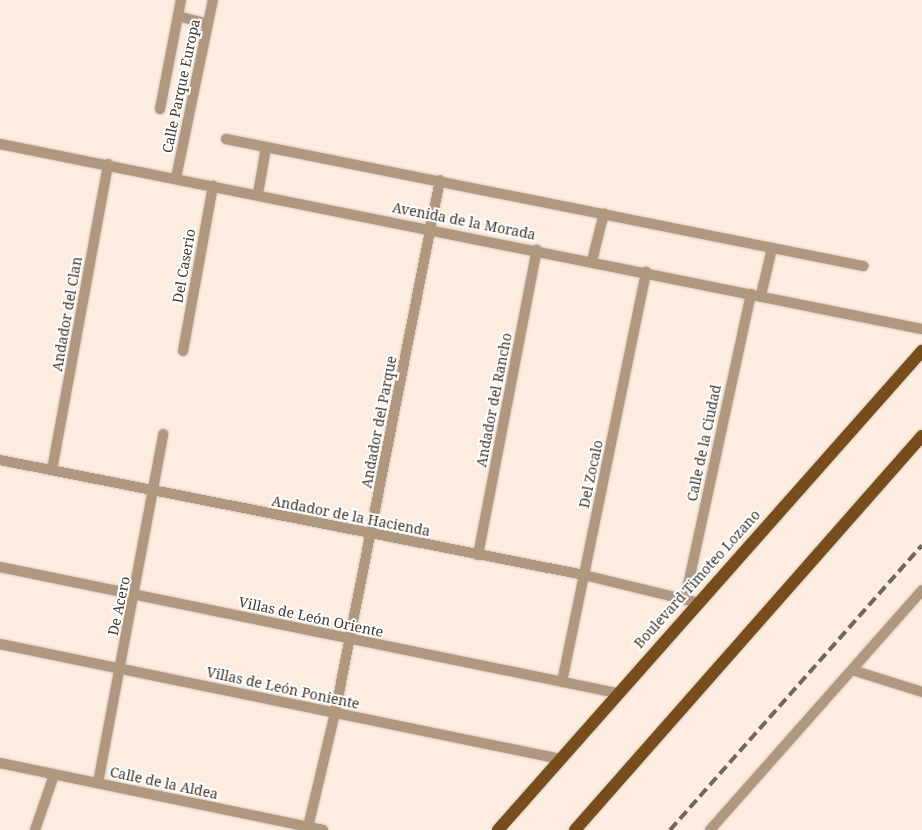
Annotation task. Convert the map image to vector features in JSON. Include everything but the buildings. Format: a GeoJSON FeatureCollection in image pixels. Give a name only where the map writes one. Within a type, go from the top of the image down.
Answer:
{"type":"FeatureCollection","features":[{"type":"Feature","properties":{"kind":"main road","name":"Boulevard Timoteo Lozano"},"geometry":{"type":"LineString","coordinates":[[498,830],[617,693],[691,600],[922,351]]}},
{"type":"Feature","properties":{"kind":"main road"},"geometry":{"type":"LineString","coordinates":[[575,830],[922,436]]}},
{"type":"Feature","properties":{"kind":"street"},"geometry":{"type":"LineString","coordinates":[[160,109],[181,0]]}},
{"type":"Feature","properties":{"kind":"street","name":"Calle Parque Europa"},"geometry":{"type":"LineString","coordinates":[[176,178],[213,0]]}},
{"type":"Feature","properties":{"kind":"street"},"geometry":{"type":"LineString","coordinates":[[178,16],[208,24]]}},
{"type":"Feature","properties":{"kind":"street"},"geometry":{"type":"LineString","coordinates":[[226,139],[440,180],[863,266]]}},
{"type":"Feature","properties":{"kind":"street","name":"Avenida de la Morada"},"geometry":{"type":"LineString","coordinates":[[0,146],[108,164],[431,228],[922,329]]}},
{"type":"Feature","properties":{"kind":"street"},"geometry":{"type":"LineString","coordinates":[[258,194],[266,146]]}},
{"type":"Feature","properties":{"kind":"street","name":"Andador del Clan"},"geometry":{"type":"LineString","coordinates":[[52,470],[108,164]]}},
{"type":"Feature","properties":{"kind":"street","name":"Andador del Parque"},"geometry":{"type":"LineString","coordinates":[[308,827],[336,713],[440,180]]}},
{"type":"Feature","properties":{"kind":"street","name":"Del Caserio"},"geometry":{"type":"LineString","coordinates":[[183,351],[213,186]]}},
{"type":"Feature","properties":{"kind":"street"},"geometry":{"type":"LineString","coordinates":[[592,262],[604,213]]}},
{"type":"Feature","properties":{"kind":"street","name":"Calle de la Ciudad"},"geometry":{"type":"LineString","coordinates":[[691,600],[756,295],[772,248]]}},
{"type":"Feature","properties":{"kind":"street","name":"Andador del Rancho"},"geometry":{"type":"LineString","coordinates":[[478,555],[537,250]]}},
{"type":"Feature","properties":{"kind":"street","name":"Del Zocalo"},"geometry":{"type":"LineString","coordinates":[[562,682],[646,272]]}},
{"type":"Feature","properties":{"kind":"street","name":"De Acero"},"geometry":{"type":"LineString","coordinates":[[98,783],[136,594],[163,434]]}},
{"type":"Feature","properties":{"kind":"street","name":"Andador de la Hacienda"},"geometry":{"type":"LineString","coordinates":[[0,460],[154,489],[371,536],[584,575],[691,600]]}},
{"type":"Feature","properties":{"kind":"street","name":"Villas de León Oriente"},"geometry":{"type":"LineString","coordinates":[[0,567],[617,693]]}},
{"type":"Feature","properties":{"kind":"street"},"geometry":{"type":"LineString","coordinates":[[710,830],[922,590]]}},
{"type":"Feature","properties":{"kind":"street","name":"Villas de León Poniente"},"geometry":{"type":"LineString","coordinates":[[0,644],[560,759]]}},
{"type":"Feature","properties":{"kind":"street"},"geometry":{"type":"LineString","coordinates":[[852,670],[922,692]]}},
{"type":"Feature","properties":{"kind":"street","name":"Calle de la Aldea"},"geometry":{"type":"LineString","coordinates":[[0,763],[323,830]]}},
{"type":"Feature","properties":{"kind":"street"},"geometry":{"type":"LineString","coordinates":[[35,830],[54,775]]}},
{"type":"Feature","properties":{"kind":"railway"},"geometry":{"type":"LineString","coordinates":[[670,830],[922,545]]}}]}
